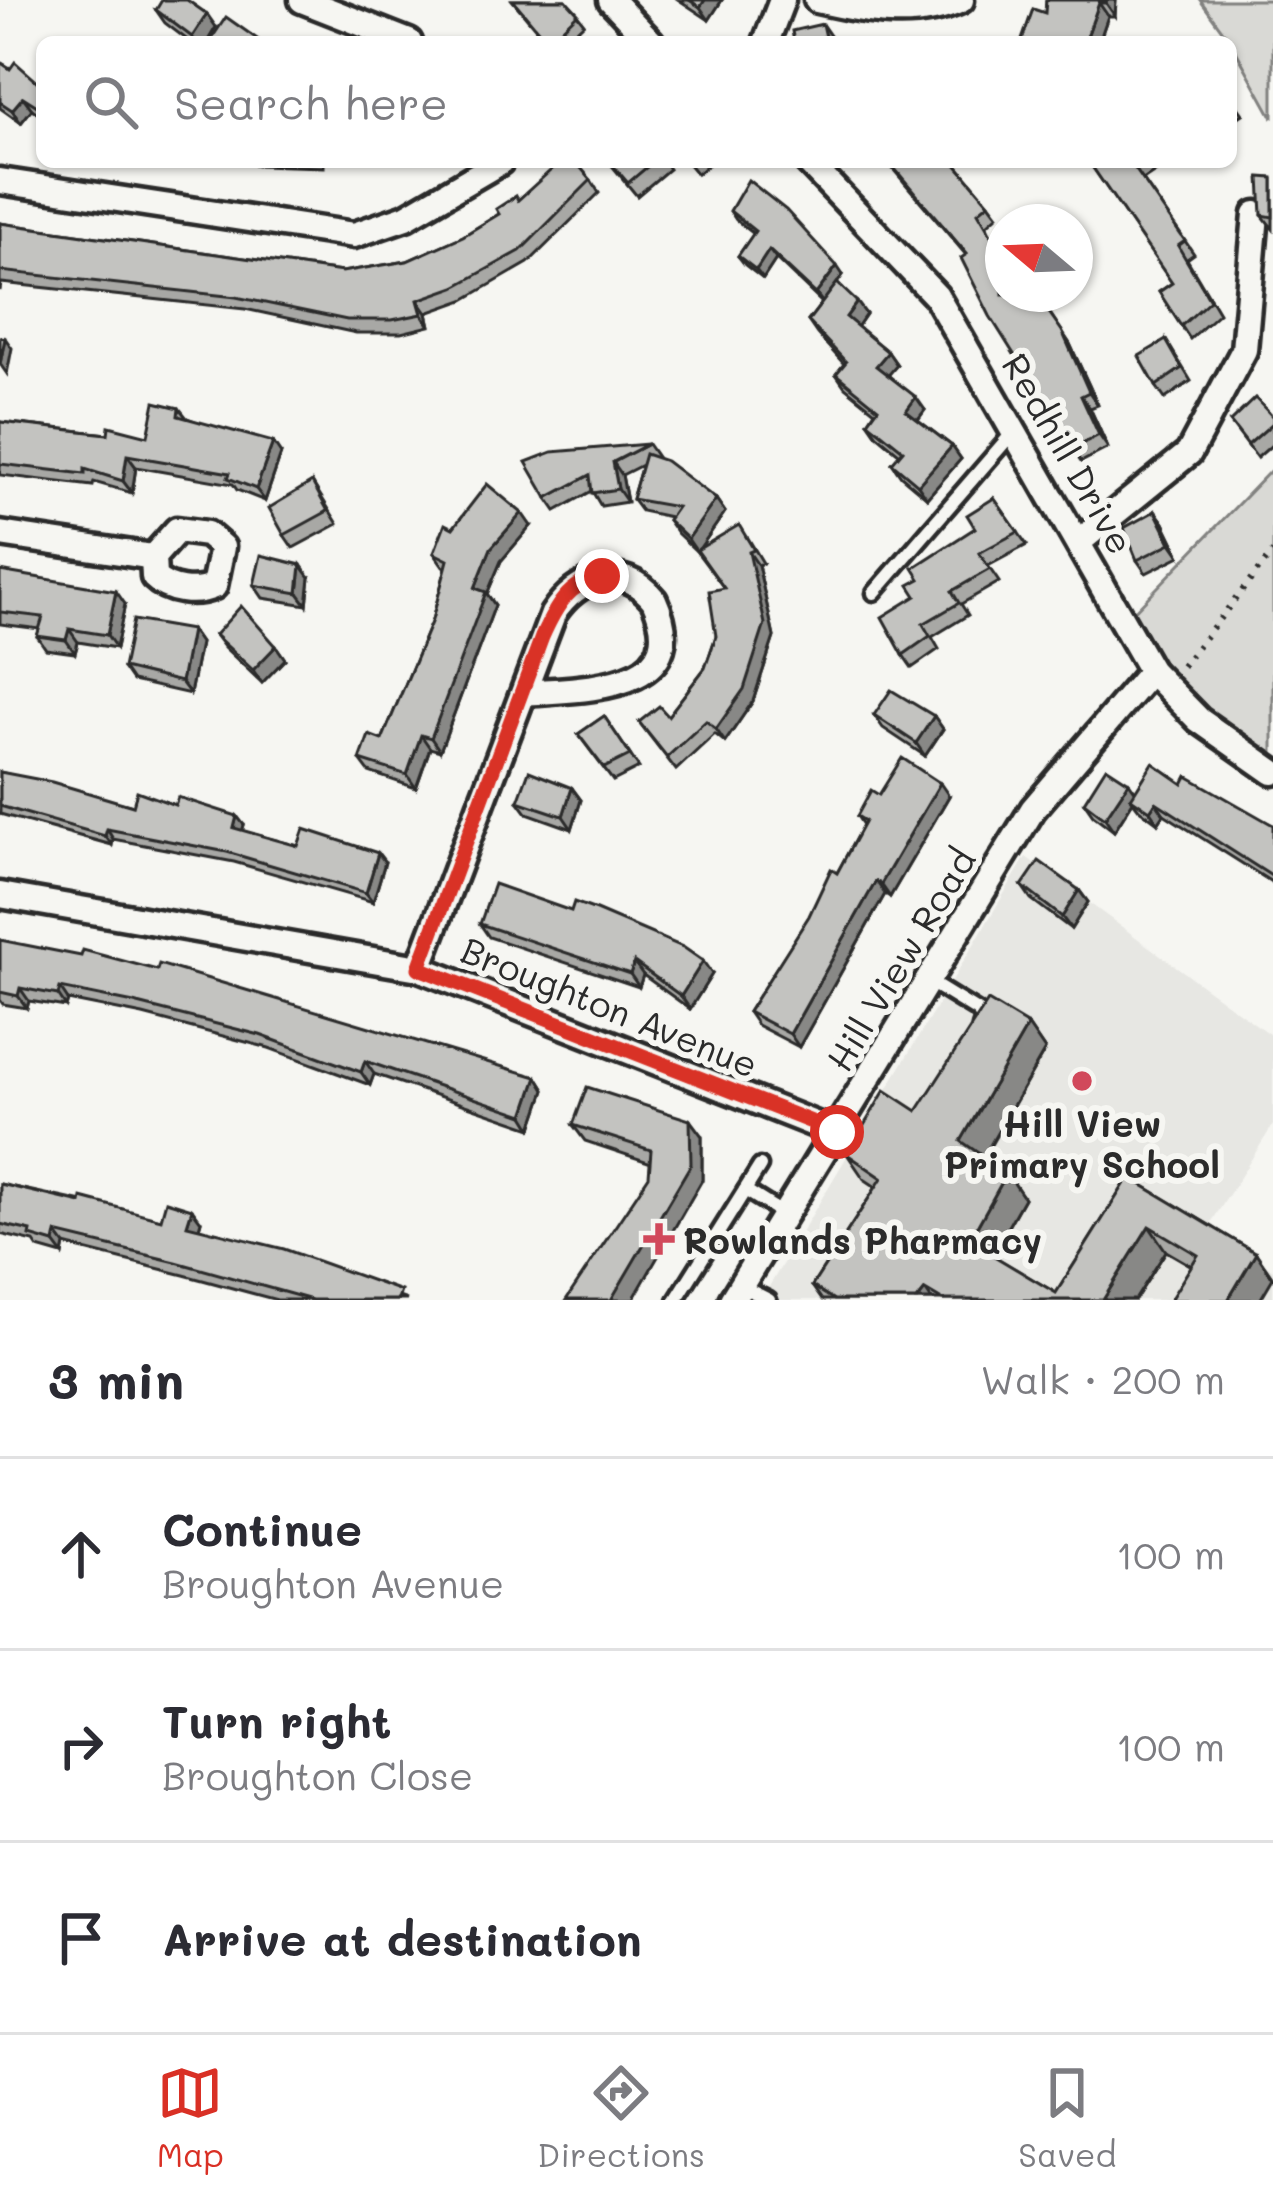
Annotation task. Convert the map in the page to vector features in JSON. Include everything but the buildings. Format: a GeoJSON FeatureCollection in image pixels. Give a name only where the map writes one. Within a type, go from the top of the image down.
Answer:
{"type":"FeatureCollection","features":[{"type":"Feature","properties":{"kind":"street"},"geometry":{"type":"LineString","coordinates":[[302,0],[394,36]]}},
{"type":"Feature","properties":{"kind":"street"},"geometry":{"type":"LineString","coordinates":[[611,0],[645,36]]}},
{"type":"Feature","properties":{"kind":"street"},"geometry":{"type":"LineString","coordinates":[[768,36],[782,0]]}},
{"type":"Feature","properties":{"kind":"street"},"geometry":{"type":"LineString","coordinates":[[817,0],[875,14],[942,9],[961,0]]}},
{"type":"Feature","properties":{"kind":"street"},"geometry":{"type":"LineString","coordinates":[[0,181],[354,236],[406,217],[490,168]]}},
{"type":"Feature","properties":{"kind":"street","name":"Redhill Drive"},"geometry":{"type":"LineString","coordinates":[[814,168],[937,296],[1151,671],[1199,720],[1273,772]]}},
{"type":"Feature","properties":{"kind":"street"},"geometry":{"type":"LineString","coordinates":[[1079,542],[1189,453],[1244,350],[1256,214]]}},
{"type":"Feature","properties":{"kind":"street"},"geometry":{"type":"LineString","coordinates":[[0,534],[153,557]]}},
{"type":"Feature","properties":{"kind":"street"},"geometry":{"type":"LineString","coordinates":[[419,968],[553,614],[577,584],[615,577],[654,600],[660,644],[656,659],[634,680],[524,693]]}},
{"type":"Feature","properties":{"kind":"street","name":"Hill View Road"},"geometry":{"type":"LineString","coordinates":[[736,1293],[1034,809],[1151,671]]}},
{"type":"Feature","properties":{"kind":"street","name":"Broughton Avenue"},"geometry":{"type":"LineString","coordinates":[[0,895],[419,968],[837,1132]]}},
{"type":"Feature","properties":{"kind":"lane"},"geometry":{"type":"LineString","coordinates":[[874,593],[1015,430]]}},
{"type":"Feature","properties":{"kind":"lane"},"geometry":{"type":"LineString","coordinates":[[927,980],[983,1018],[966,1050]]}},
{"type":"Feature","properties":{"kind":"lane"},"geometry":{"type":"LineString","coordinates":[[676,1300],[760,1166]]}},
{"type":"Feature","properties":{"kind":"lane"},"geometry":{"type":"LineString","coordinates":[[746,1190],[785,1215]]}},
{"type":"Feature","properties":{"kind":"lane"},"geometry":{"type":"LineString","coordinates":[[736,1293],[769,1300]]}},
{"type":"Feature","properties":{"kind":"path"},"geometry":{"type":"LineString","coordinates":[[1182,665],[1273,552]]}},
{"type":"Feature","properties":{"kind":"shaded area"},"geometry":{"type":"Polygon","coordinates":[[[1200,0],[1273,0],[1273,118],[1237,53],[1237,36],[1227,36],[1200,0]]]}},
{"type":"Feature","properties":{"kind":"shaded area"},"geometry":{"type":"Polygon","coordinates":[[[1273,468],[1273,772],[1199,720],[1124,622],[1273,468]]]}},
{"type":"Feature","properties":{"kind":"shaded area","name":"Hill View Primary School"},"geometry":{"type":"Polygon","coordinates":[[[1026,857],[1273,1037],[1273,1125],[1211,1223],[1273,1270],[1273,1300],[761,1300],[1026,857]]]}},
{"type":"Feature","properties":{"kind":"place","name":"Hill View Primary School"},"geometry":{"type":"Point","coordinates":[1082,1081]}},
{"type":"Feature","properties":{"kind":"place","name":"Rowlands Pharmacy"},"geometry":{"type":"Point","coordinates":[659,1239]}},
{"type":"Feature","properties":{"kind":"route"},"geometry":{"type":"LineString","coordinates":[[602,576],[577,584],[562,599],[542,637],[419,968],[618,1050],[837,1132]]}}]}
